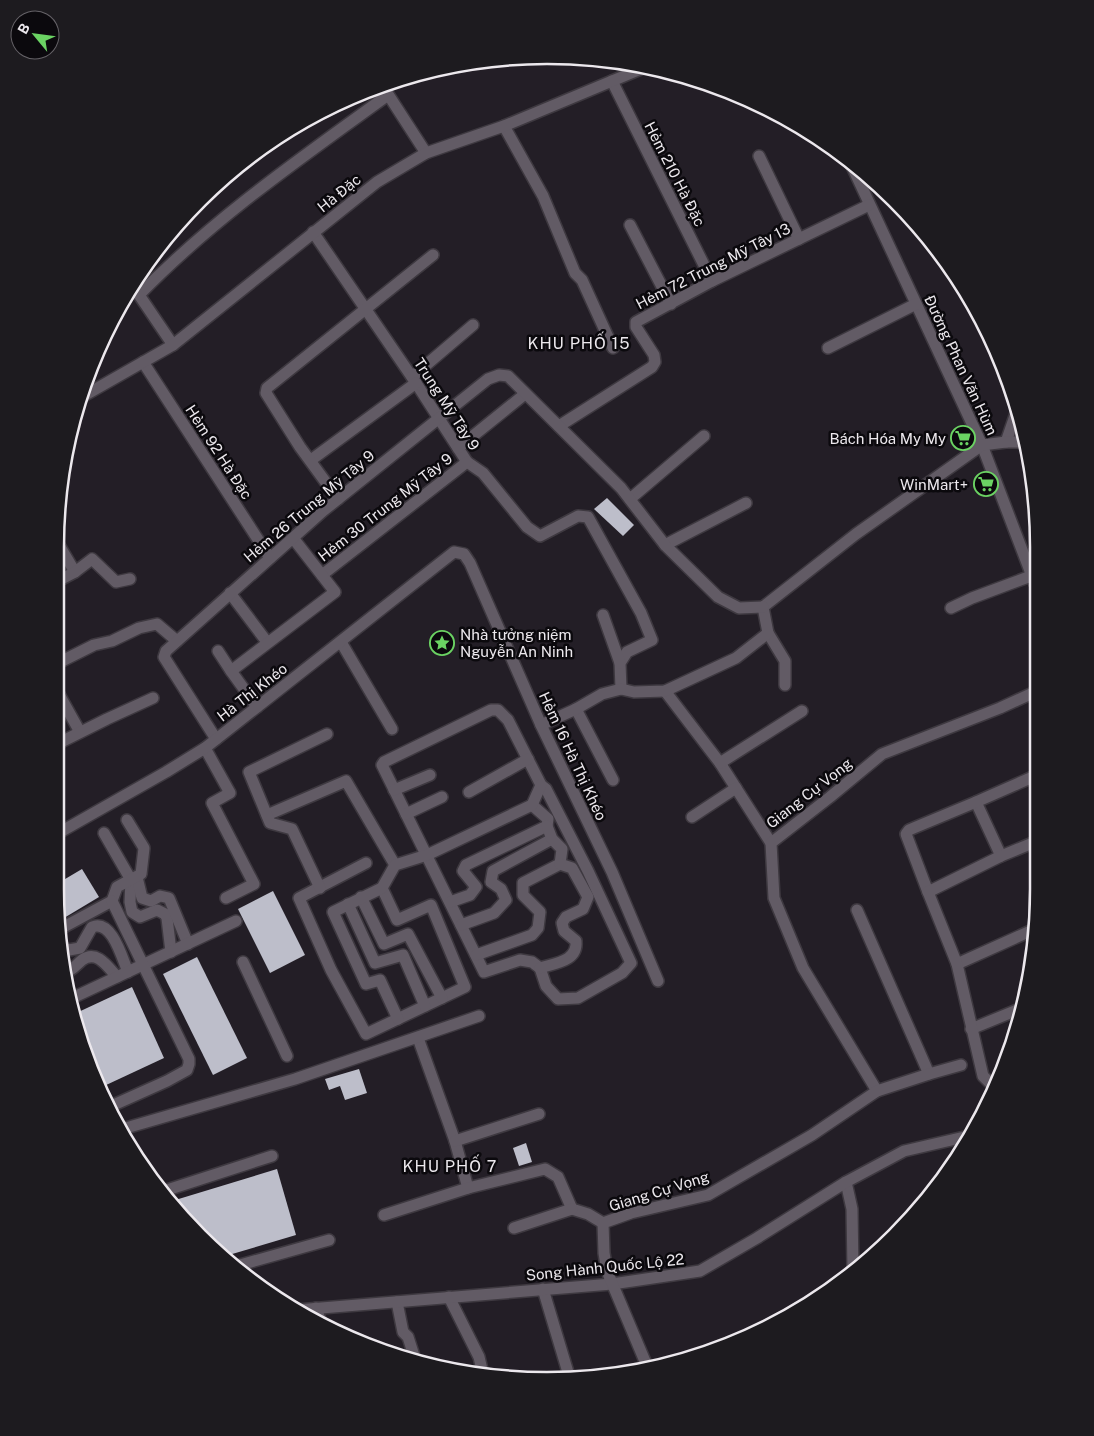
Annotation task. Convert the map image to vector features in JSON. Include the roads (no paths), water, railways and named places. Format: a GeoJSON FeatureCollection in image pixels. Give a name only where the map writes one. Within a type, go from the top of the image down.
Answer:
{"type":"FeatureCollection","features":[{"type":"Feature","properties":{"kind":"street","name":"Hà Đặc"},"geometry":{"type":"LineString","coordinates":[[89,393],[173,345],[377,182],[426,153],[504,126],[634,72]]}},
{"type":"Feature","properties":{"kind":"street","name":"Hẻm 210 Hà Đặc"},"geometry":{"type":"LineString","coordinates":[[612,81],[712,281]]}},
{"type":"Feature","properties":{"kind":"street"},"geometry":{"type":"LineString","coordinates":[[386,91],[426,153]]}},
{"type":"Feature","properties":{"kind":"street"},"geometry":{"type":"LineString","coordinates":[[140,287],[262,186],[380,94]]}},
{"type":"Feature","properties":{"kind":"street"},"geometry":{"type":"LineString","coordinates":[[504,126],[543,196],[575,273],[582,280],[613,348]]}},
{"type":"Feature","properties":{"kind":"street"},"geometry":{"type":"LineString","coordinates":[[759,156],[799,239]]}},
{"type":"Feature","properties":{"kind":"street","name":"Đường Phan Văn Hùm"},"geometry":{"type":"LineString","coordinates":[[856,176],[982,445],[1030,572]]}},
{"type":"Feature","properties":{"kind":"street","name":"Hẻm 72 Trung Mỹ Tây 13"},"geometry":{"type":"LineString","coordinates":[[559,426],[652,367],[656,362],[654,355],[635,324],[636,322],[712,281],[869,205]]}},
{"type":"Feature","properties":{"kind":"street"},"geometry":{"type":"LineString","coordinates":[[630,225],[671,304]]}},
{"type":"Feature","properties":{"kind":"street","name":"Trung Mỹ Tây 9"},"geometry":{"type":"LineString","coordinates":[[313,232],[414,380],[467,462],[483,473],[527,527],[540,536],[578,516],[588,517],[641,613],[652,640],[628,652],[620,663]]}},
{"type":"Feature","properties":{"kind":"street"},"geometry":{"type":"LineString","coordinates":[[338,500],[300,447],[266,393],[267,388],[434,255]]}},
{"type":"Feature","properties":{"kind":"street"},"geometry":{"type":"LineString","coordinates":[[137,291],[173,345]]}},
{"type":"Feature","properties":{"kind":"street"},"geometry":{"type":"LineString","coordinates":[[828,348],[916,304]]}},
{"type":"Feature","properties":{"kind":"street"},"geometry":{"type":"LineString","coordinates":[[311,460],[414,380],[472,325]]}},
{"type":"Feature","properties":{"kind":"street","name":"Hẻm 92 Hà Đặc"},"geometry":{"type":"LineString","coordinates":[[143,362],[270,558]]}},
{"type":"Feature","properties":{"kind":"street","name":"Hẻm 26 Trung Mỹ Tây 9"},"geometry":{"type":"LineString","coordinates":[[216,739],[164,657],[166,651],[293,538],[488,378],[499,375],[508,376],[525,394]]}},
{"type":"Feature","properties":{"kind":"street"},"geometry":{"type":"LineString","coordinates":[[458,448],[525,394],[630,499],[665,545],[718,597],[739,608],[764,607],[856,534],[982,445],[1019,442]]}},
{"type":"Feature","properties":{"kind":"street"},"geometry":{"type":"LineString","coordinates":[[1006,442],[1014,421]]}},
{"type":"Feature","properties":{"kind":"street"},"geometry":{"type":"LineString","coordinates":[[630,499],[704,436]]}},
{"type":"Feature","properties":{"kind":"street","name":"Hẻm 30 Trung Mỹ Tây 9"},"geometry":{"type":"LineString","coordinates":[[322,575],[467,462]]}},
{"type":"Feature","properties":{"kind":"street"},"geometry":{"type":"LineString","coordinates":[[665,545],[746,503]]}},
{"type":"Feature","properties":{"kind":"street"},"geometry":{"type":"LineString","coordinates":[[231,671],[335,592],[293,538]]}},
{"type":"Feature","properties":{"kind":"street","name":"Hà Thị Khéo"},"geometry":{"type":"LineString","coordinates":[[64,830],[205,748],[454,552]]}},
{"type":"Feature","properties":{"kind":"street","name":"Hẻm 16 Hà Thị Khéo"},"geometry":{"type":"LineString","coordinates":[[454,552],[464,554],[470,563],[541,725],[612,872],[658,981]]}},
{"type":"Feature","properties":{"kind":"street"},"geometry":{"type":"LineString","coordinates":[[64,553],[75,572]]}},
{"type":"Feature","properties":{"kind":"street"},"geometry":{"type":"LineString","coordinates":[[64,578],[92,559],[116,582],[130,579]]}},
{"type":"Feature","properties":{"kind":"street"},"geometry":{"type":"LineString","coordinates":[[951,608],[972,598],[1030,581]]}},
{"type":"Feature","properties":{"kind":"street"},"geometry":{"type":"LineString","coordinates":[[230,593],[267,642]]}},
{"type":"Feature","properties":{"kind":"street"},"geometry":{"type":"LineString","coordinates":[[764,607],[768,633],[785,661],[785,685]]}},
{"type":"Feature","properties":{"kind":"street"},"geometry":{"type":"LineString","coordinates":[[603,616],[620,663],[621,689]]}},
{"type":"Feature","properties":{"kind":"street"},"geometry":{"type":"LineString","coordinates":[[64,660],[94,645],[112,641],[140,628],[157,624],[177,641]]}},
{"type":"Feature","properties":{"kind":"street"},"geometry":{"type":"LineString","coordinates":[[541,725],[576,709],[602,694],[621,689],[634,692],[665,690],[736,658],[768,633]]}},
{"type":"Feature","properties":{"kind":"street"},"geometry":{"type":"LineString","coordinates":[[341,642],[392,729]]}},
{"type":"Feature","properties":{"kind":"street"},"geometry":{"type":"LineString","coordinates":[[218,651],[258,707]]}},
{"type":"Feature","properties":{"kind":"street"},"geometry":{"type":"LineString","coordinates":[[665,690],[720,764],[770,843]]}},
{"type":"Feature","properties":{"kind":"street","name":"Giang Cự Vọng"},"geometry":{"type":"LineString","coordinates":[[877,1091],[803,968],[774,898],[770,843],[882,754],[1030,694]]}},
{"type":"Feature","properties":{"kind":"street"},"geometry":{"type":"LineString","coordinates":[[64,740],[153,698]]}},
{"type":"Feature","properties":{"kind":"street"},"geometry":{"type":"LineString","coordinates":[[64,703],[80,732]]}},
{"type":"Feature","properties":{"kind":"street"},"geometry":{"type":"LineString","coordinates":[[576,709],[613,780]]}},
{"type":"Feature","properties":{"kind":"street"},"geometry":{"type":"LineString","coordinates":[[491,710],[498,710],[508,720],[528,760],[541,785],[546,789],[588,871],[631,963],[622,973],[578,998],[558,999],[546,986],[540,968],[532,962],[520,960],[484,972],[382,765],[384,762],[491,710]]}},
{"type":"Feature","properties":{"kind":"street"},"geometry":{"type":"LineString","coordinates":[[720,764],[802,711]]}},
{"type":"Feature","properties":{"kind":"street"},"geometry":{"type":"LineString","coordinates":[[320,888],[292,829],[270,823],[249,772],[327,734]]}},
{"type":"Feature","properties":{"kind":"street"},"geometry":{"type":"LineString","coordinates":[[205,748],[230,793],[212,803],[254,884],[226,898]]}},
{"type":"Feature","properties":{"kind":"street"},"geometry":{"type":"LineString","coordinates":[[469,792],[528,760]]}},
{"type":"Feature","properties":{"kind":"street"},"geometry":{"type":"LineString","coordinates":[[394,790],[430,775]]}},
{"type":"Feature","properties":{"kind":"street"},"geometry":{"type":"LineString","coordinates":[[989,1082],[983,1076],[957,964],[906,834],[909,830],[1030,778]]}},
{"type":"Feature","properties":{"kind":"street"},"geometry":{"type":"LineString","coordinates":[[267,815],[346,782],[395,865]]}},
{"type":"Feature","properties":{"kind":"street"},"geometry":{"type":"LineString","coordinates":[[398,1019],[380,980],[366,984],[333,912],[382,888],[395,865],[427,855],[532,805],[541,785]]}},
{"type":"Feature","properties":{"kind":"street"},"geometry":{"type":"LineString","coordinates":[[692,817],[736,788]]}},
{"type":"Feature","properties":{"kind":"street"},"geometry":{"type":"LineString","coordinates":[[406,814],[442,797]]}},
{"type":"Feature","properties":{"kind":"street"},"geometry":{"type":"LineString","coordinates":[[976,802],[1001,856]]}},
{"type":"Feature","properties":{"kind":"street"},"geometry":{"type":"LineString","coordinates":[[532,805],[548,819],[547,826],[552,839],[562,849],[560,864]]}},
{"type":"Feature","properties":{"kind":"street"},"geometry":{"type":"LineString","coordinates":[[65,926],[112,901],[117,888],[141,874],[144,848],[127,820]]}},
{"type":"Feature","properties":{"kind":"street"},"geometry":{"type":"LineString","coordinates":[[450,902],[470,895],[476,886],[463,872],[466,865],[547,826]]}},
{"type":"Feature","properties":{"kind":"street"},"geometry":{"type":"LineString","coordinates":[[104,833],[134,878],[142,898],[151,901],[160,896],[168,898],[188,944]]}},
{"type":"Feature","properties":{"kind":"street"},"geometry":{"type":"LineString","coordinates":[[461,925],[494,913],[506,900],[500,889],[491,882],[493,872],[552,839]]}},
{"type":"Feature","properties":{"kind":"street"},"geometry":{"type":"LineString","coordinates":[[928,892],[1001,856],[1030,844]]}},
{"type":"Feature","properties":{"kind":"street"},"geometry":{"type":"LineString","coordinates":[[366,863],[300,898],[331,970],[366,1034],[465,987],[431,905],[397,920],[382,888]]}},
{"type":"Feature","properties":{"kind":"street"},"geometry":{"type":"LineString","coordinates":[[476,955],[532,934],[538,928],[540,912],[524,895],[523,884],[560,864],[572,868],[588,897],[583,909],[566,917],[562,923],[564,931],[576,941],[577,948],[569,959],[540,968]]}},
{"type":"Feature","properties":{"kind":"street"},"geometry":{"type":"LineString","coordinates":[[134,878],[130,902],[132,912],[140,917],[157,910],[165,914],[171,952]]}},
{"type":"Feature","properties":{"kind":"street"},"geometry":{"type":"LineString","coordinates":[[361,897],[384,944],[408,934],[442,998]]}},
{"type":"Feature","properties":{"kind":"street"},"geometry":{"type":"LineString","coordinates":[[112,901],[189,1058],[190,1064],[187,1070],[115,1104]]}},
{"type":"Feature","properties":{"kind":"street"},"geometry":{"type":"LineString","coordinates":[[348,904],[375,963],[403,955],[425,1006]]}},
{"type":"Feature","properties":{"kind":"street"},"geometry":{"type":"LineString","coordinates":[[857,910],[929,1074]]}},
{"type":"Feature","properties":{"kind":"street"},"geometry":{"type":"LineString","coordinates":[[76,996],[236,921]]}},
{"type":"Feature","properties":{"kind":"street"},"geometry":{"type":"LineString","coordinates":[[68,950],[80,948],[92,927],[101,926],[110,932],[128,972]]}},
{"type":"Feature","properties":{"kind":"street"},"geometry":{"type":"LineString","coordinates":[[957,964],[1028,932]]}},
{"type":"Feature","properties":{"kind":"street"},"geometry":{"type":"LineString","coordinates":[[71,970],[82,960],[96,957],[101,959],[117,977]]}},
{"type":"Feature","properties":{"kind":"street"},"geometry":{"type":"LineString","coordinates":[[243,962],[287,1056]]}},
{"type":"Feature","properties":{"kind":"street"},"geometry":{"type":"LineString","coordinates":[[971,1030],[1015,1011]]}},
{"type":"Feature","properties":{"kind":"street"},"geometry":{"type":"LineString","coordinates":[[126,1128],[295,1079],[479,1016]]}},
{"type":"Feature","properties":{"kind":"street"},"geometry":{"type":"LineString","coordinates":[[418,1038],[455,1141],[468,1188]]}},
{"type":"Feature","properties":{"kind":"street","name":"Giang Cự Vọng"},"geometry":{"type":"LineString","coordinates":[[645,1362],[612,1284],[604,1254],[603,1223],[631,1213],[708,1195],[812,1134],[877,1091],[962,1065]]}},
{"type":"Feature","properties":{"kind":"street"},"geometry":{"type":"LineString","coordinates":[[455,1141],[539,1114]]}},
{"type":"Feature","properties":{"kind":"street","name":"Song Hành Quốc Lộ 22"},"geometry":{"type":"LineString","coordinates":[[307,1309],[612,1284],[700,1271],[846,1182],[904,1151],[962,1138]]}},
{"type":"Feature","properties":{"kind":"street"},"geometry":{"type":"LineString","coordinates":[[169,1189],[272,1156]]}},
{"type":"Feature","properties":{"kind":"street"},"geometry":{"type":"LineString","coordinates":[[384,1215],[468,1188],[545,1170],[558,1177],[572,1209]]}},
{"type":"Feature","properties":{"kind":"street"},"geometry":{"type":"LineString","coordinates":[[846,1182],[852,1209],[853,1262]]}},
{"type":"Feature","properties":{"kind":"street"},"geometry":{"type":"LineString","coordinates":[[514,1228],[572,1209],[588,1214],[603,1223]]}},
{"type":"Feature","properties":{"kind":"street"},"geometry":{"type":"LineString","coordinates":[[243,1264],[329,1240]]}},
{"type":"Feature","properties":{"kind":"street"},"geometry":{"type":"LineString","coordinates":[[543,1289],[568,1371]]}},
{"type":"Feature","properties":{"kind":"street"},"geometry":{"type":"LineString","coordinates":[[449,1297],[479,1357],[481,1368]]}},
{"type":"Feature","properties":{"kind":"street"},"geometry":{"type":"LineString","coordinates":[[397,1302],[403,1332],[408,1337],[412,1353]]}},
{"type":"Feature","properties":{"kind":"street"},"geometry":{"type":"LineString","coordinates":[[316,1308],[318,1315]]}},
{"type":"Feature","properties":{"kind":"place","name":"Bách Hóa My My"},"geometry":{"type":"Point","coordinates":[963,438]}},
{"type":"Feature","properties":{"kind":"place","name":"WinMart+"},"geometry":{"type":"Point","coordinates":[986,484]}},
{"type":"Feature","properties":{"kind":"place","name":"Nhà tưởng niệm Nguyễn An Ninh"},"geometry":{"type":"Point","coordinates":[442,643]}},
{"type":"Feature","properties":{"kind":"district","name":"KHU PHỐ 15"},"geometry":{"type":"Point","coordinates":[579,343]}},
{"type":"Feature","properties":{"kind":"district","name":"KHU PHỐ 7"},"geometry":{"type":"Point","coordinates":[450,1166]}}]}
